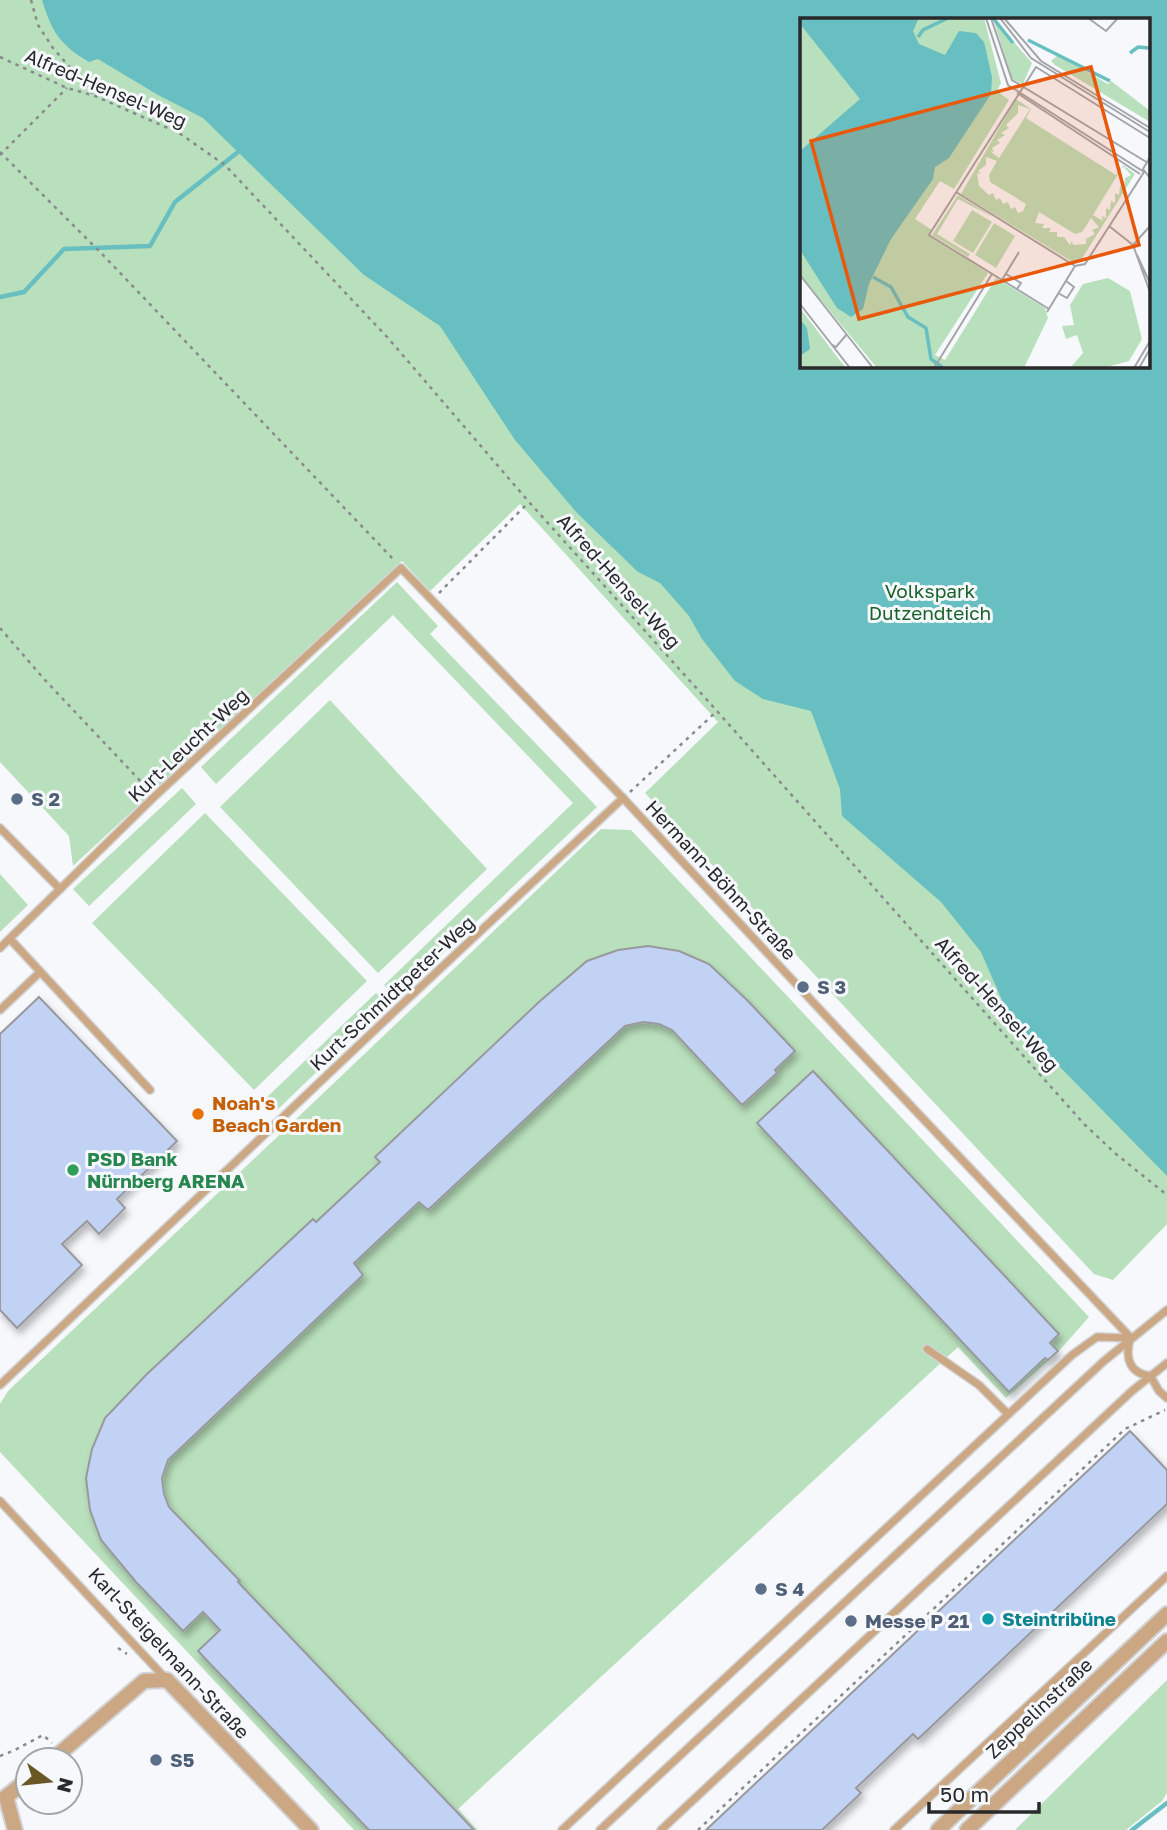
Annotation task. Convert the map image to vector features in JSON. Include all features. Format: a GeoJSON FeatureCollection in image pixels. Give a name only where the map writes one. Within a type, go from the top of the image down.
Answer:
{"type":"FeatureCollection","features":[{"type":"Feature","properties":{"kind":"street","name":"Zeppelinstraße"},"geometry":{"type":"LineString","coordinates":[[938,1830],[1167,1614]]}},
{"type":"Feature","properties":{"kind":"street","name":"Zeppelinstraße"},"geometry":{"type":"LineString","coordinates":[[967,1830],[1167,1641]]}},
{"type":"Feature","properties":{"kind":"street"},"geometry":{"type":"LineString","coordinates":[[68,1746],[144,1681],[167,1680]]}},
{"type":"Feature","properties":{"kind":"street","name":"Karl-Steigelmann-Straße"},"geometry":{"type":"LineString","coordinates":[[167,1680],[311,1830]]}},
{"type":"Feature","properties":{"kind":"street"},"geometry":{"type":"LineString","coordinates":[[3,1797],[15,1830]]}},
{"type":"Feature","properties":{"kind":"lane","name":"Hermann-Böhm-Straße"},"geometry":{"type":"LineString","coordinates":[[401,568],[623,798],[1130,1338]]}},
{"type":"Feature","properties":{"kind":"lane","name":"Kurt-Leucht-Weg"},"geometry":{"type":"LineString","coordinates":[[0,948],[155,796],[401,568]]}},
{"type":"Feature","properties":{"kind":"lane","name":"Kurt-Schmidtpeter-Weg"},"geometry":{"type":"LineString","coordinates":[[0,1385],[623,798]]}},
{"type":"Feature","properties":{"kind":"lane"},"geometry":{"type":"LineString","coordinates":[[0,828],[60,889]]}},
{"type":"Feature","properties":{"kind":"lane"},"geometry":{"type":"LineString","coordinates":[[10,939],[150,1090]]}},
{"type":"Feature","properties":{"kind":"lane"},"geometry":{"type":"LineString","coordinates":[[0,1010],[40,972]]}},
{"type":"Feature","properties":{"kind":"lane"},"geometry":{"type":"LineString","coordinates":[[600,1830],[1130,1338],[1167,1310]]}},
{"type":"Feature","properties":{"kind":"lane"},"geometry":{"type":"LineString","coordinates":[[562,1830],[1072,1355],[1097,1337],[1130,1338]]}},
{"type":"Feature","properties":{"kind":"lane"},"geometry":{"type":"LineString","coordinates":[[1130,1338],[1128,1350],[1131,1365],[1138,1373],[1151,1377],[1167,1398]]}},
{"type":"Feature","properties":{"kind":"lane"},"geometry":{"type":"LineString","coordinates":[[927,1349],[979,1385],[1008,1414]]}},
{"type":"Feature","properties":{"kind":"lane"},"geometry":{"type":"LineString","coordinates":[[661,1830],[1132,1391],[1167,1363]]}},
{"type":"Feature","properties":{"kind":"lane","name":"Karl-Steigelmann-Straße"},"geometry":{"type":"LineString","coordinates":[[0,1502],[167,1680]]}},
{"type":"Feature","properties":{"kind":"lane"},"geometry":{"type":"LineString","coordinates":[[894,1830],[1167,1576]]}},
{"type":"Feature","properties":{"kind":"path"},"geometry":{"type":"LineString","coordinates":[[31,0],[38,25],[53,48],[95,96]]}},
{"type":"Feature","properties":{"kind":"path","name":"Alfred-Hensel-Weg"},"geometry":{"type":"LineString","coordinates":[[0,57],[67,88],[95,96],[179,133],[225,165],[388,338],[529,502],[1084,1124],[1167,1195]]}},
{"type":"Feature","properties":{"kind":"path"},"geometry":{"type":"LineString","coordinates":[[67,88],[1,153],[92,243],[401,568]]}},
{"type":"Feature","properties":{"kind":"path"},"geometry":{"type":"LineString","coordinates":[[432,600],[529,502]]}},
{"type":"Feature","properties":{"kind":"path"},"geometry":{"type":"LineString","coordinates":[[0,628],[44,679],[155,796]]}},
{"type":"Feature","properties":{"kind":"path"},"geometry":{"type":"LineString","coordinates":[[623,798],[717,711]]}},
{"type":"Feature","properties":{"kind":"path"},"geometry":{"type":"LineString","coordinates":[[698,1830],[1125,1429],[1167,1408]]}},
{"type":"Feature","properties":{"kind":"path"},"geometry":{"type":"LineString","coordinates":[[0,1756],[43,1735]]}},
{"type":"Feature","properties":{"kind":"green space","name":"Volkspark Dutzendteich"},"geometry":{"type":"Polygon","coordinates":[[[0,0],[1167,0],[1167,1224],[1113,1280],[1094,1274],[645,793],[718,722],[520,504],[430,591],[402,561],[73,866],[69,836],[0,762],[0,0]]]}},
{"type":"Feature","properties":{"kind":"green space"},"geometry":{"type":"Polygon","coordinates":[[[397,582],[438,626],[430,634],[597,807],[396,998],[384,985],[573,803],[393,615],[216,784],[201,767],[397,582]]]}},
{"type":"Feature","properties":{"kind":"green space"},"geometry":{"type":"Polygon","coordinates":[[[330,700],[487,869],[378,973],[220,807],[330,700]]]}},
{"type":"Feature","properties":{"kind":"green space"},"geometry":{"type":"Polygon","coordinates":[[[182,788],[196,804],[89,906],[73,889],[182,788]]]}},
{"type":"Feature","properties":{"kind":"green space"},"geometry":{"type":"Polygon","coordinates":[[[205,813],[367,981],[254,1090],[92,923],[205,813]]]}},
{"type":"Feature","properties":{"kind":"green space"},"geometry":{"type":"Polygon","coordinates":[[[601,829],[631,830],[1089,1317],[1058,1352],[1006,1398],[958,1347],[458,1809],[477,1830],[474,1830],[253,1598],[332,1791],[371,1830],[354,1830],[0,1452],[0,1404],[8,1391],[601,829]],[[642,947],[618,950],[595,958],[607,983],[583,964],[546,995],[554,1025],[536,1004],[505,1033],[524,1054],[514,1063],[495,1042],[466,1071],[474,1101],[455,1081],[426,1109],[394,1178],[428,1210],[625,1026],[643,1022],[659,1024],[777,1073],[766,1061],[786,1041],[757,1011],[737,1030],[728,1020],[748,1001],[726,980],[697,959],[656,947],[641,974],[642,947]],[[813,1071],[758,1123],[1009,1391],[1045,1358],[1050,1324],[1021,1293],[1002,1311],[993,1301],[1012,1283],[983,1253],[955,1261],[974,1243],[946,1213],[917,1221],[936,1202],[908,1172],[879,1181],[898,1162],[870,1132],[841,1140],[861,1122],[813,1071]],[[303,1228],[273,1256],[292,1276],[263,1266],[232,1294],[251,1314],[222,1304],[192,1331],[211,1351],[201,1360],[182,1341],[151,1370],[171,1389],[161,1399],[142,1379],[109,1414],[105,1545],[135,1581],[194,1603],[206,1614],[239,1581],[169,1507],[163,1484],[168,1463],[178,1449],[363,1275],[333,1238],[303,1228]]]}},
{"type":"Feature","properties":{"kind":"green space"},"geometry":{"type":"Polygon","coordinates":[[[0,874],[28,905],[0,932],[0,874]]]}},
{"type":"Feature","properties":{"kind":"green space"},"geometry":{"type":"Polygon","coordinates":[[[376,993],[387,1004],[275,1112],[264,1100],[376,993]]]}},
{"type":"Feature","properties":{"kind":"green space"},"geometry":{"type":"Polygon","coordinates":[[[1167,1680],[1167,1793],[1162,1801],[1126,1830],[1015,1830],[1167,1680]]]}},
{"type":"Feature","properties":{"kind":"water","name":"Volkspark Dutzendteich"},"geometry":{"type":"Polygon","coordinates":[[[42,0],[1167,0],[1167,1176],[1008,1014],[981,952],[941,902],[842,816],[840,789],[811,711],[763,699],[735,681],[702,639],[689,616],[660,583],[638,572],[577,513],[515,440],[440,326],[364,275],[203,118],[98,59],[89,62],[64,43],[54,29],[42,0]]]}},
{"type":"Feature","properties":{"kind":"building"},"geometry":{"type":"Polygon","coordinates":[[[648,946],[679,951],[709,964],[748,1001],[795,1051],[775,1070],[777,1073],[742,1105],[672,1030],[659,1024],[643,1022],[625,1026],[428,1210],[419,1202],[354,1263],[363,1275],[168,1460],[162,1478],[169,1507],[474,1830],[369,1830],[198,1651],[220,1630],[203,1612],[183,1631],[136,1582],[101,1540],[90,1510],[86,1478],[92,1449],[105,1418],[147,1374],[313,1219],[316,1222],[380,1162],[375,1157],[540,1001],[587,961],[618,950],[648,946]]]}},
{"type":"Feature","properties":{"kind":"building","name":"PSD Bank Nürnberg ARENA"},"geometry":{"type":"Polygon","coordinates":[[[39,997],[177,1141],[117,1199],[125,1208],[99,1234],[87,1221],[62,1244],[82,1265],[17,1328],[0,1310],[0,1034],[39,997]]]}},
{"type":"Feature","properties":{"kind":"building"},"geometry":{"type":"Polygon","coordinates":[[[813,1071],[1059,1334],[1050,1343],[1058,1351],[1048,1360],[1045,1358],[1009,1392],[757,1123],[813,1071]]]}},
{"type":"Feature","properties":{"kind":"building","name":"Steintribüne"},"geometry":{"type":"Polygon","coordinates":[[[1130,1431],[1167,1470],[1167,1504],[918,1739],[913,1734],[856,1788],[861,1793],[822,1830],[706,1830],[1130,1431]]]}},
{"type":"Feature","properties":{"kind":"waterway"},"geometry":{"type":"LineString","coordinates":[[0,297],[24,292],[64,249],[150,246],[175,202],[238,152]]}},
{"type":"Feature","properties":{"kind":"waterway"},"geometry":{"type":"LineString","coordinates":[[1132,1830],[1167,1803]]}},
{"type":"Feature","properties":{"kind":"place","name":"S 2"},"geometry":{"type":"Point","coordinates":[17,799]}},
{"type":"Feature","properties":{"kind":"place","name":"S 3"},"geometry":{"type":"Point","coordinates":[803,987]}},
{"type":"Feature","properties":{"kind":"place","name":"Noah's Beach Garden"},"geometry":{"type":"Point","coordinates":[198,1114]}},
{"type":"Feature","properties":{"kind":"place","name":"PSD Bank Nürnberg ARENA"},"geometry":{"type":"Point","coordinates":[73,1170]}},
{"type":"Feature","properties":{"kind":"place","name":"S 4"},"geometry":{"type":"Point","coordinates":[761,1589]}},
{"type":"Feature","properties":{"kind":"place","name":"Steintribüne"},"geometry":{"type":"Point","coordinates":[988,1619]}},
{"type":"Feature","properties":{"kind":"place","name":"Messe P 21"},"geometry":{"type":"Point","coordinates":[851,1621]}},
{"type":"Feature","properties":{"kind":"place","name":"S5"},"geometry":{"type":"Point","coordinates":[156,1760]}}]}
